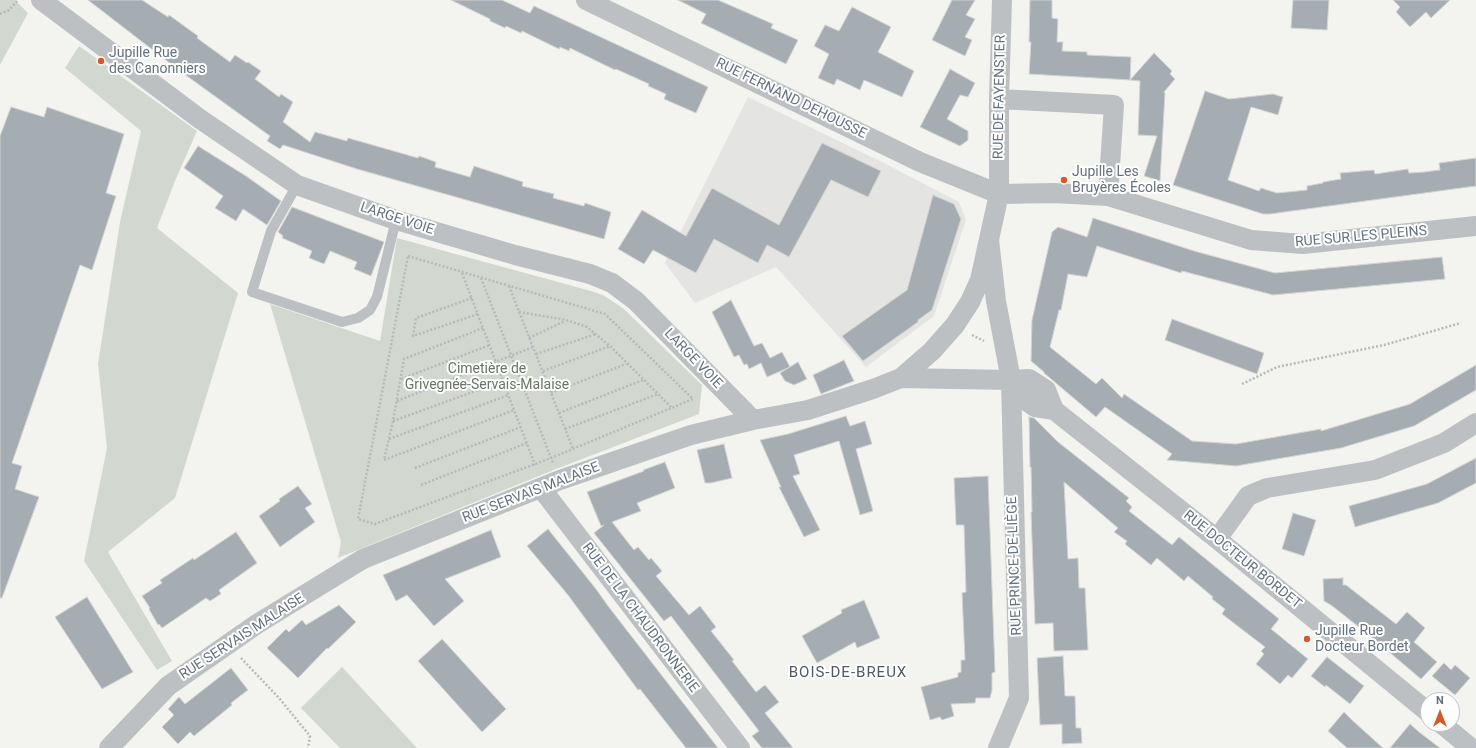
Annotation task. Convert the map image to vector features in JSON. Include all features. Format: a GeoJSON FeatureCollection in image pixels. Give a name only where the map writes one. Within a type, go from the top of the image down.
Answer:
{"type":"FeatureCollection","features":[{"type":"Feature","properties":{"kind":"street","name":"RUE FERNAND DEHOUSSE"},"geometry":{"type":"LineString","coordinates":[[586,0],[920,162],[999,194]]}},
{"type":"Feature","properties":{"kind":"street","name":"RUE DE FAYENSTER"},"geometry":{"type":"LineString","coordinates":[[999,194],[999,99],[1002,0]]}},
{"type":"Feature","properties":{"kind":"street","name":"LARGE VOIE"},"geometry":{"type":"LineString","coordinates":[[49,2],[200,119],[297,185],[396,220],[515,255],[590,274],[612,283],[636,301],[753,420]]}},
{"type":"Feature","properties":{"kind":"street"},"geometry":{"type":"LineString","coordinates":[[999,99],[1114,105],[1108,196]]}},
{"type":"Feature","properties":{"kind":"street","name":"RUE SUR LES PLEINS"},"geometry":{"type":"LineString","coordinates":[[999,194],[1108,196],[1251,240],[1303,244],[1476,226]]}},
{"type":"Feature","properties":{"kind":"street"},"geometry":{"type":"LineString","coordinates":[[901,378],[932,351],[955,325],[970,302],[980,280],[999,194]]}},
{"type":"Feature","properties":{"kind":"street"},"geometry":{"type":"LineString","coordinates":[[989,240],[996,301],[1011,380]]}},
{"type":"Feature","properties":{"kind":"street","name":"RUE SERVAIS MALAISE"},"geometry":{"type":"LineString","coordinates":[[109,748],[168,686],[257,624],[364,559],[560,480],[691,434],[753,420],[808,410],[873,389],[901,378],[1011,380]]}},
{"type":"Feature","properties":{"kind":"street","name":"RUE DOCTEUR BORDET"},"geometry":{"type":"LineString","coordinates":[[1011,380],[1029,379],[1046,390],[1054,410],[1217,539],[1420,705]]}},
{"type":"Feature","properties":{"kind":"street","name":"RUE PRINCE-DE-LIÈGE"},"geometry":{"type":"LineString","coordinates":[[998,748],[1019,698],[1011,380]]}},
{"type":"Feature","properties":{"kind":"street"},"geometry":{"type":"LineString","coordinates":[[1217,539],[1248,496],[1267,488],[1375,470],[1444,443],[1476,422]]}},
{"type":"Feature","properties":{"kind":"street","name":"RUE DE LA CHAUDRONNERIE"},"geometry":{"type":"LineString","coordinates":[[541,488],[740,748]]}},
{"type":"Feature","properties":{"kind":"street"},"geometry":{"type":"LineString","coordinates":[[1452,732],[1471,748]]}},
{"type":"Feature","properties":{"kind":"lane"},"geometry":{"type":"LineString","coordinates":[[297,185],[271,231],[252,292],[342,322],[358,318],[370,310],[377,297],[396,220]]}},
{"type":"Feature","properties":{"kind":"path"},"geometry":{"type":"LineString","coordinates":[[0,14],[9,10],[18,0]]}},
{"type":"Feature","properties":{"kind":"path"},"geometry":{"type":"LineString","coordinates":[[408,256],[462,272],[605,314],[692,399],[551,458],[375,524],[358,519],[408,256]]}},
{"type":"Feature","properties":{"kind":"path"},"geometry":{"type":"LineString","coordinates":[[462,272],[535,464]]}},
{"type":"Feature","properties":{"kind":"path"},"geometry":{"type":"LineString","coordinates":[[481,278],[560,480]]}},
{"type":"Feature","properties":{"kind":"path"},"geometry":{"type":"LineString","coordinates":[[509,286],[573,449]]}},
{"type":"Feature","properties":{"kind":"path"},"geometry":{"type":"LineString","coordinates":[[472,298],[416,318],[413,336],[478,314]]}},
{"type":"Feature","properties":{"kind":"path"},"geometry":{"type":"LineString","coordinates":[[519,312],[566,320],[587,327],[610,346],[626,364],[672,408]]}},
{"type":"Feature","properties":{"kind":"path"},"geometry":{"type":"LineString","coordinates":[[529,338],[566,320]]}},
{"type":"Feature","properties":{"kind":"path"},"geometry":{"type":"LineString","coordinates":[[1242,384],[1276,367],[1384,345],[1461,323]]}},
{"type":"Feature","properties":{"kind":"path"},"geometry":{"type":"LineString","coordinates":[[955,325],[995,346],[1005,345]]}},
{"type":"Feature","properties":{"kind":"path"},"geometry":{"type":"LineString","coordinates":[[483,328],[404,359],[394,421],[384,460],[514,410]]}},
{"type":"Feature","properties":{"kind":"path"},"geometry":{"type":"LineString","coordinates":[[536,354],[596,334]]}},
{"type":"Feature","properties":{"kind":"path"},"geometry":{"type":"LineString","coordinates":[[401,379],[490,345]]}},
{"type":"Feature","properties":{"kind":"path"},"geometry":{"type":"LineString","coordinates":[[543,371],[610,346]]}},
{"type":"Feature","properties":{"kind":"path"},"geometry":{"type":"LineString","coordinates":[[397,401],[533,347]]}},
{"type":"Feature","properties":{"kind":"path"},"geometry":{"type":"LineString","coordinates":[[551,393],[626,364]]}},
{"type":"Feature","properties":{"kind":"path"},"geometry":{"type":"LineString","coordinates":[[559,413],[643,380]]}},
{"type":"Feature","properties":{"kind":"path"},"geometry":{"type":"LineString","coordinates":[[394,421],[503,381]]}},
{"type":"Feature","properties":{"kind":"path"},"geometry":{"type":"LineString","coordinates":[[565,429],[658,394]]}},
{"type":"Feature","properties":{"kind":"path"},"geometry":{"type":"LineString","coordinates":[[389,440],[509,395]]}},
{"type":"Feature","properties":{"kind":"path"},"geometry":{"type":"LineString","coordinates":[[415,468],[521,427]]}},
{"type":"Feature","properties":{"kind":"path"},"geometry":{"type":"LineString","coordinates":[[421,486],[527,443]]}},
{"type":"Feature","properties":{"kind":"path"},"geometry":{"type":"LineString","coordinates":[[228,645],[279,698],[310,736],[308,748]]}},
{"type":"Feature","properties":{"kind":"shaded area"},"geometry":{"type":"Polygon","coordinates":[[[748,97],[884,163],[959,202],[966,220],[934,316],[866,367],[776,267],[695,303],[665,263],[748,97]]]}},
{"type":"Feature","properties":{"kind":"green space"},"geometry":{"type":"Polygon","coordinates":[[[0,0],[15,0],[28,13],[0,65],[0,0]]]}},
{"type":"Feature","properties":{"kind":"green space"},"geometry":{"type":"Polygon","coordinates":[[[79,46],[197,131],[175,181],[157,228],[238,293],[175,498],[108,552],[172,661],[157,670],[84,561],[107,448],[98,364],[120,222],[141,131],[65,68],[79,46]]]}},
{"type":"Feature","properties":{"kind":"green space","name":"Cimetière de Grivegnée-Servais-Malaise"},"geometry":{"type":"Polygon","coordinates":[[[397,238],[603,295],[624,309],[702,385],[699,414],[556,469],[338,558],[341,542],[270,304],[380,341],[397,238]]]}},
{"type":"Feature","properties":{"kind":"green space"},"geometry":{"type":"Polygon","coordinates":[[[342,667],[417,748],[340,748],[301,708],[342,667]]]}},
{"type":"Feature","properties":{"kind":"building"},"geometry":{"type":"Polygon","coordinates":[[[88,0],[142,0],[168,17],[169,15],[230,62],[235,55],[247,63],[248,62],[261,71],[255,79],[279,97],[281,94],[293,102],[283,122],[310,142],[315,132],[347,141],[348,138],[418,158],[419,156],[436,162],[435,167],[470,177],[474,166],[523,182],[522,186],[554,194],[553,198],[584,206],[585,203],[611,212],[604,239],[357,169],[283,145],[280,149],[267,141],[270,136],[180,71],[88,0]]]}},
{"type":"Feature","properties":{"kind":"building"},"geometry":{"type":"Polygon","coordinates":[[[451,0],[502,0],[530,13],[534,6],[708,87],[696,113],[664,99],[666,94],[648,86],[649,84],[616,69],[615,70],[570,48],[569,51],[560,47],[559,49],[522,31],[521,33],[506,26],[505,28],[451,0]]]}},
{"type":"Feature","properties":{"kind":"building"},"geometry":{"type":"Polygon","coordinates":[[[678,0],[718,0],[773,24],[771,28],[798,40],[786,64],[701,23],[706,14],[678,0]]]}},
{"type":"Feature","properties":{"kind":"building"},"geometry":{"type":"Polygon","coordinates":[[[952,0],[975,0],[966,15],[975,19],[965,37],[972,40],[965,56],[932,40],[952,0]]]}},
{"type":"Feature","properties":{"kind":"building"},"geometry":{"type":"Polygon","coordinates":[[[1030,0],[1052,0],[1052,18],[1058,19],[1057,42],[1063,42],[1062,51],[1087,52],[1087,55],[1131,57],[1130,80],[1029,74],[1031,42],[1029,42],[1030,0]]]}},
{"type":"Feature","properties":{"kind":"building"},"geometry":{"type":"Polygon","coordinates":[[[1293,0],[1329,0],[1327,30],[1291,28],[1293,0]]]}},
{"type":"Feature","properties":{"kind":"building"},"geometry":{"type":"Polygon","coordinates":[[[1393,0],[1450,0],[1431,18],[1426,12],[1410,27],[1396,12],[1400,7],[1393,0]]]}},
{"type":"Feature","properties":{"kind":"building"},"geometry":{"type":"Polygon","coordinates":[[[852,7],[891,27],[878,52],[914,71],[902,97],[864,80],[860,90],[837,79],[834,85],[818,78],[829,54],[814,46],[825,25],[839,31],[852,7]]]}},
{"type":"Feature","properties":{"kind":"building"},"geometry":{"type":"Polygon","coordinates":[[[1154,53],[1172,71],[1170,74],[1175,79],[1164,92],[1160,181],[1144,176],[1157,136],[1138,135],[1140,81],[1130,80],[1154,53]]]}},
{"type":"Feature","properties":{"kind":"building"},"geometry":{"type":"Polygon","coordinates":[[[950,69],[975,83],[968,97],[960,95],[947,119],[968,131],[968,140],[960,146],[920,127],[950,69]]]}},
{"type":"Feature","properties":{"kind":"building"},"geometry":{"type":"Polygon","coordinates":[[[1205,91],[1229,99],[1273,94],[1283,97],[1278,115],[1251,107],[1228,180],[1259,191],[1261,188],[1277,193],[1307,190],[1307,186],[1341,179],[1340,173],[1374,170],[1375,174],[1408,169],[1409,173],[1440,170],[1439,163],[1476,158],[1476,186],[1263,214],[1173,185],[1205,91]]]}},
{"type":"Feature","properties":{"kind":"building"},"geometry":{"type":"Polygon","coordinates":[[[11,107],[44,117],[47,107],[124,134],[106,193],[116,196],[92,270],[80,265],[12,463],[22,466],[15,489],[39,497],[2,598],[0,598],[0,136],[11,107]]]}},
{"type":"Feature","properties":{"kind":"building"},"geometry":{"type":"Polygon","coordinates":[[[822,143],[881,171],[868,197],[831,180],[789,257],[767,245],[758,263],[714,239],[696,273],[653,250],[644,264],[618,249],[642,210],[686,236],[712,188],[779,225],[822,143]]]}},
{"type":"Feature","properties":{"kind":"building"},"geometry":{"type":"Polygon","coordinates":[[[198,146],[246,176],[281,201],[267,225],[243,209],[236,221],[215,208],[223,196],[184,168],[198,146]]]}},
{"type":"Feature","properties":{"kind":"building"},"geometry":{"type":"Polygon","coordinates":[[[933,195],[954,204],[961,219],[932,310],[918,320],[918,322],[863,361],[842,336],[907,290],[933,195]]]}},
{"type":"Feature","properties":{"kind":"building"},"geometry":{"type":"Polygon","coordinates":[[[292,207],[384,242],[371,276],[354,269],[357,262],[330,251],[324,264],[309,258],[312,251],[282,238],[283,236],[278,232],[292,207]]]}},
{"type":"Feature","properties":{"kind":"building"},"geometry":{"type":"Polygon","coordinates":[[[1093,218],[1194,251],[1275,273],[1442,257],[1445,279],[1273,295],[1182,271],[1181,273],[1097,246],[1087,277],[1068,274],[1061,310],[1059,310],[1050,347],[1096,384],[1102,378],[1122,398],[1124,394],[1192,441],[1236,444],[1321,429],[1321,431],[1410,404],[1476,365],[1476,390],[1414,426],[1341,448],[1236,466],[1167,460],[1172,454],[1105,407],[1096,417],[1031,361],[1032,320],[1052,232],[1058,227],[1087,237],[1093,218]]]}},
{"type":"Feature","properties":{"kind":"building"},"geometry":{"type":"Polygon","coordinates":[[[731,300],[754,346],[762,343],[770,358],[782,352],[790,367],[767,377],[761,363],[749,369],[747,364],[744,365],[739,355],[734,357],[712,312],[731,300]]]}},
{"type":"Feature","properties":{"kind":"building"},"geometry":{"type":"Polygon","coordinates":[[[1172,319],[1264,353],[1257,374],[1165,340],[1172,319]]]}},
{"type":"Feature","properties":{"kind":"building"},"geometry":{"type":"Polygon","coordinates":[[[844,360],[854,381],[821,394],[813,375],[844,360]]]}},
{"type":"Feature","properties":{"kind":"building"},"geometry":{"type":"Polygon","coordinates":[[[798,362],[807,379],[794,385],[785,381],[780,373],[798,362]]]}},
{"type":"Feature","properties":{"kind":"building"},"geometry":{"type":"Polygon","coordinates":[[[846,416],[850,426],[865,421],[872,444],[856,449],[873,511],[860,515],[839,441],[794,455],[800,474],[793,476],[820,530],[804,537],[779,487],[781,487],[760,440],[788,434],[846,416]]]}},
{"type":"Feature","properties":{"kind":"building"},"geometry":{"type":"Polygon","coordinates":[[[1029,417],[1034,418],[1058,442],[1129,498],[1126,501],[1132,507],[1129,511],[1172,545],[1179,537],[1279,619],[1271,629],[1308,659],[1292,678],[1288,675],[1280,684],[1256,664],[1264,654],[1261,651],[1265,647],[1222,614],[1225,609],[1212,599],[1213,597],[1188,576],[1184,581],[1157,558],[1151,565],[1125,544],[1127,541],[1114,532],[1118,528],[1064,482],[1068,559],[1078,558],[1079,588],[1085,588],[1088,650],[1054,651],[1053,623],[1035,624],[1029,417]]]}},
{"type":"Feature","properties":{"kind":"building"},"geometry":{"type":"Polygon","coordinates":[[[724,444],[732,478],[705,483],[697,450],[724,444]]]}},
{"type":"Feature","properties":{"kind":"building"},"geometry":{"type":"Polygon","coordinates":[[[1476,458],[1476,483],[1438,503],[1355,527],[1349,506],[1427,484],[1476,458]]]}},
{"type":"Feature","properties":{"kind":"building"},"geometry":{"type":"Polygon","coordinates":[[[665,462],[675,488],[637,503],[641,511],[612,522],[634,550],[638,547],[649,560],[651,558],[662,571],[656,576],[689,615],[700,606],[716,627],[711,631],[734,660],[732,661],[756,692],[765,685],[779,702],[765,713],[793,748],[762,748],[752,736],[759,731],[671,616],[664,621],[594,533],[604,525],[601,526],[587,492],[665,462]]]}},
{"type":"Feature","properties":{"kind":"building"},"geometry":{"type":"Polygon","coordinates":[[[988,476],[995,672],[992,673],[992,690],[990,698],[976,698],[975,703],[951,704],[954,716],[942,720],[940,717],[930,720],[921,687],[958,677],[958,673],[961,672],[961,660],[965,660],[962,593],[966,592],[964,525],[956,525],[954,478],[988,476]]]}},
{"type":"Feature","properties":{"kind":"building"},"geometry":{"type":"Polygon","coordinates":[[[298,486],[312,504],[305,508],[315,522],[280,547],[259,516],[280,501],[279,499],[298,486]]]}},
{"type":"Feature","properties":{"kind":"building"},"geometry":{"type":"Polygon","coordinates":[[[1293,513],[1316,520],[1304,556],[1282,549],[1293,513]]]}},
{"type":"Feature","properties":{"kind":"building"},"geometry":{"type":"Polygon","coordinates":[[[548,529],[718,748],[686,748],[640,689],[638,690],[568,595],[527,546],[548,529]]]}},
{"type":"Feature","properties":{"kind":"building"},"geometry":{"type":"Polygon","coordinates":[[[491,530],[501,557],[445,579],[464,601],[434,626],[407,595],[396,601],[383,575],[491,530]]]}},
{"type":"Feature","properties":{"kind":"building"},"geometry":{"type":"Polygon","coordinates":[[[236,532],[257,563],[219,590],[221,594],[210,601],[206,598],[162,628],[159,624],[158,625],[149,609],[150,608],[142,596],[162,583],[160,580],[193,558],[194,560],[236,532]]]}},
{"type":"Feature","properties":{"kind":"building"},"geometry":{"type":"Polygon","coordinates":[[[1343,578],[1343,585],[1346,585],[1396,624],[1407,612],[1425,628],[1414,642],[1437,662],[1421,679],[1369,635],[1324,601],[1323,579],[1343,578]]]}},
{"type":"Feature","properties":{"kind":"building"},"geometry":{"type":"Polygon","coordinates":[[[87,597],[133,672],[102,689],[55,617],[87,597]]]}},
{"type":"Feature","properties":{"kind":"building"},"geometry":{"type":"Polygon","coordinates":[[[864,600],[880,638],[857,648],[855,642],[817,663],[802,636],[842,613],[841,610],[864,600]]]}},
{"type":"Feature","properties":{"kind":"building"},"geometry":{"type":"Polygon","coordinates":[[[339,605],[356,622],[328,649],[327,648],[298,678],[267,648],[286,629],[289,632],[302,620],[306,625],[339,605]]]}},
{"type":"Feature","properties":{"kind":"building"},"geometry":{"type":"Polygon","coordinates":[[[442,639],[506,709],[482,732],[418,661],[442,639]]]}},
{"type":"Feature","properties":{"kind":"building"},"geometry":{"type":"Polygon","coordinates":[[[1063,656],[1065,696],[1075,696],[1076,728],[1081,728],[1082,743],[1062,744],[1062,724],[1040,725],[1037,658],[1063,656]]]}},
{"type":"Feature","properties":{"kind":"building"},"geometry":{"type":"Polygon","coordinates":[[[1327,657],[1364,686],[1350,704],[1326,685],[1325,687],[1311,676],[1327,657]]]}},
{"type":"Feature","properties":{"kind":"building"},"geometry":{"type":"Polygon","coordinates":[[[1444,663],[1451,670],[1455,665],[1470,678],[1458,692],[1451,692],[1432,676],[1444,663]]]}},
{"type":"Feature","properties":{"kind":"building"},"geometry":{"type":"Polygon","coordinates":[[[231,668],[248,690],[194,736],[190,732],[178,744],[162,727],[174,715],[168,709],[179,697],[185,704],[231,668]]]}},
{"type":"Feature","properties":{"kind":"building"},"geometry":{"type":"Polygon","coordinates":[[[1344,712],[1383,748],[1347,748],[1328,731],[1344,712]]]}},
{"type":"Feature","properties":{"kind":"building"},"geometry":{"type":"Polygon","coordinates":[[[1410,724],[1419,732],[1440,748],[1390,748],[1410,724]]]}},
{"type":"Feature","properties":{"kind":"place","name":"Jupille Rue des Canonniers"},"geometry":{"type":"Point","coordinates":[101,61]}},
{"type":"Feature","properties":{"kind":"place","name":"Jupille Les Bruyères Écoles"},"geometry":{"type":"Point","coordinates":[1064,180]}},
{"type":"Feature","properties":{"kind":"place","name":"Jupille Rue Docteur Bordet"},"geometry":{"type":"Point","coordinates":[1307,639]}},
{"type":"Feature","properties":{"kind":"district","name":"BOIS-DE-BREUX"},"geometry":{"type":"Point","coordinates":[848,673]}}]}
